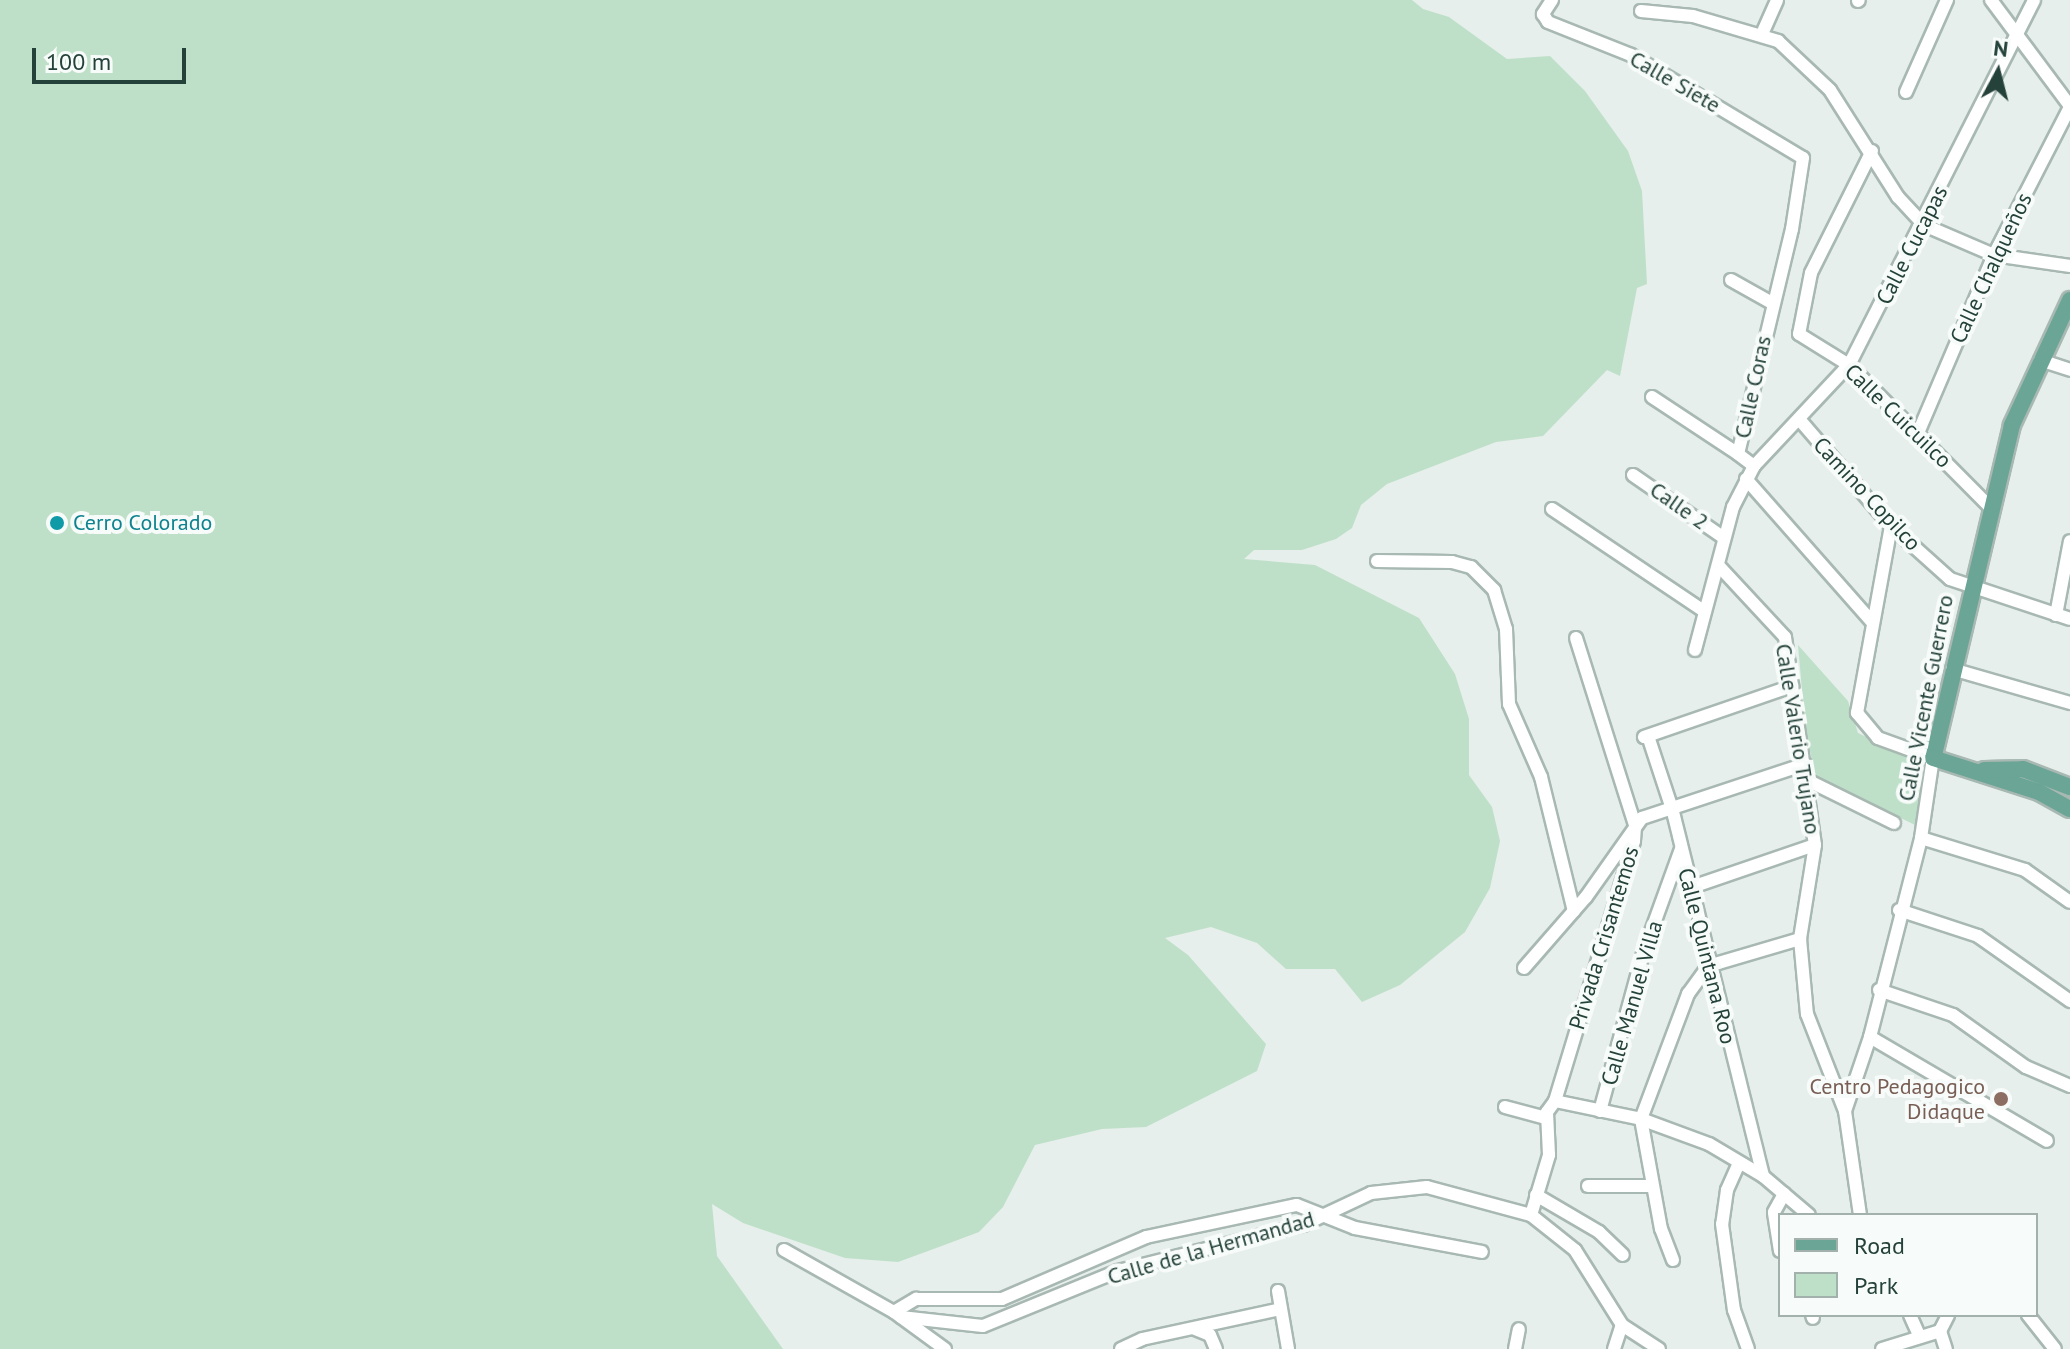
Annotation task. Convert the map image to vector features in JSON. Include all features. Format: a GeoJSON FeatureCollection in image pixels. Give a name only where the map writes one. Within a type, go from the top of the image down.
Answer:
{"type":"FeatureCollection","features":[{"type":"Feature","properties":{"kind":"main road","name":"Calle Vicente Guerrero"},"geometry":{"type":"LineString","coordinates":[[1933,758],[1971,587],[2012,425],[2070,300]]}},
{"type":"Feature","properties":{"kind":"main road"},"geometry":{"type":"LineString","coordinates":[[1933,758],[1979,771],[2070,809]]}},
{"type":"Feature","properties":{"kind":"main road"},"geometry":{"type":"LineString","coordinates":[[1979,771],[2013,767],[2070,787]]}},
{"type":"Feature","properties":{"kind":"street","name":"Calle Siete"},"geometry":{"type":"LineString","coordinates":[[1552,0],[1543,14],[1548,22],[1631,55],[1803,158]]}},
{"type":"Feature","properties":{"kind":"street"},"geometry":{"type":"LineString","coordinates":[[1762,34],[1777,0]]}},
{"type":"Feature","properties":{"kind":"street"},"geometry":{"type":"LineString","coordinates":[[1906,92],[1947,0]]}},
{"type":"Feature","properties":{"kind":"street"},"geometry":{"type":"LineString","coordinates":[[1991,0],[2018,32],[2070,106]]}},
{"type":"Feature","properties":{"kind":"street","name":"Calle Cucapas"},"geometry":{"type":"LineString","coordinates":[[1754,466],[1849,365],[1924,225],[2034,0]]}},
{"type":"Feature","properties":{"kind":"street"},"geometry":{"type":"LineString","coordinates":[[1641,11],[1693,16],[1778,41],[1830,90],[1872,151],[1898,197],[1924,225],[1994,255],[2070,266]]}},
{"type":"Feature","properties":{"kind":"street","name":"Calle Chalqueños"},"geometry":{"type":"LineString","coordinates":[[1918,433],[1994,255],[2070,106]]}},
{"type":"Feature","properties":{"kind":"street","name":"Calle Coras"},"geometry":{"type":"LineString","coordinates":[[1799,334],[1811,273],[1872,151]]}},
{"type":"Feature","properties":{"kind":"street","name":"Calle Coras"},"geometry":{"type":"LineString","coordinates":[[1695,650],[1724,538],[1754,466],[1738,454],[1792,229],[1803,158]]}},
{"type":"Feature","properties":{"kind":"street"},"geometry":{"type":"LineString","coordinates":[[1731,280],[1772,303]]}},
{"type":"Feature","properties":{"kind":"street","name":"Calle Cuicuilco"},"geometry":{"type":"LineString","coordinates":[[1799,334],[1849,365],[1990,507]]}},
{"type":"Feature","properties":{"kind":"street"},"geometry":{"type":"LineString","coordinates":[[2040,360],[2070,370]]}},
{"type":"Feature","properties":{"kind":"street"},"geometry":{"type":"LineString","coordinates":[[1652,397],[1738,454]]}},
{"type":"Feature","properties":{"kind":"street","name":"Camino Copilco"},"geometry":{"type":"LineString","coordinates":[[1799,419],[1891,526],[1950,579],[2070,619]]}},
{"type":"Feature","properties":{"kind":"street","name":"Calle 2"},"geometry":{"type":"LineString","coordinates":[[1633,475],[1724,538]]}},
{"type":"Feature","properties":{"kind":"street"},"geometry":{"type":"LineString","coordinates":[[1746,479],[1871,621]]}},
{"type":"Feature","properties":{"kind":"street"},"geometry":{"type":"LineString","coordinates":[[1552,509],[1705,612]]}},
{"type":"Feature","properties":{"kind":"street"},"geometry":{"type":"LineString","coordinates":[[1891,526],[1856,696],[1860,723],[1878,738],[1933,758]]}},
{"type":"Feature","properties":{"kind":"street"},"geometry":{"type":"LineString","coordinates":[[2056,615],[2070,541]]}},
{"type":"Feature","properties":{"kind":"street"},"geometry":{"type":"LineString","coordinates":[[1377,561],[1452,562],[1471,567],[1494,590],[1506,629],[1509,704],[1541,777],[1574,911]]}},
{"type":"Feature","properties":{"kind":"street","name":"Calle Valerio Trujano"},"geometry":{"type":"LineString","coordinates":[[1718,565],[1785,637],[1815,845],[1800,939],[1807,1014],[1845,1111],[1860,1213]]}},
{"type":"Feature","properties":{"kind":"street","name":"Privada Crisantemos"},"geometry":{"type":"LineString","coordinates":[[1546,1118],[1555,1101],[1633,851],[1635,825],[1576,638]]}},
{"type":"Feature","properties":{"kind":"street"},"geometry":{"type":"LineString","coordinates":[[1952,669],[2070,703]]}},
{"type":"Feature","properties":{"kind":"street","name":"Calle Quintana Roo"},"geometry":{"type":"LineString","coordinates":[[1763,1176],[1708,966],[1673,812],[1645,736],[1792,686]]}},
{"type":"Feature","properties":{"kind":"street","name":"Calle Vicente Guerrero"},"geometry":{"type":"LineString","coordinates":[[1845,1111],[1870,1037],[1899,910],[1921,838],[1933,758]]}},
{"type":"Feature","properties":{"kind":"street"},"geometry":{"type":"LineString","coordinates":[[1524,968],[1574,911],[1635,825],[1650,813],[1673,812],[1805,764]]}},
{"type":"Feature","properties":{"kind":"street"},"geometry":{"type":"LineString","coordinates":[[1807,780],[1894,823]]}},
{"type":"Feature","properties":{"kind":"street"},"geometry":{"type":"LineString","coordinates":[[1921,838],[2025,870],[2070,902]]}},
{"type":"Feature","properties":{"kind":"street"},"geometry":{"type":"LineString","coordinates":[[1692,887],[1815,845]]}},
{"type":"Feature","properties":{"kind":"street","name":"Calle Manuel Villa"},"geometry":{"type":"LineString","coordinates":[[1600,1111],[1643,954],[1681,849]]}},
{"type":"Feature","properties":{"kind":"street"},"geometry":{"type":"LineString","coordinates":[[1899,910],[1978,936],[2070,1001]]}},
{"type":"Feature","properties":{"kind":"street"},"geometry":{"type":"LineString","coordinates":[[1673,1260],[1652,1186],[1641,1119],[1688,994],[1708,966],[1800,939]]}},
{"type":"Feature","properties":{"kind":"street"},"geometry":{"type":"LineString","coordinates":[[1879,990],[1953,1015],[2026,1067],[2070,1086]]}},
{"type":"Feature","properties":{"kind":"street"},"geometry":{"type":"LineString","coordinates":[[1870,1037],[2047,1141]]}},
{"type":"Feature","properties":{"kind":"street"},"geometry":{"type":"LineString","coordinates":[[1555,1101],[1641,1119],[1709,1144],[1763,1176],[1807,1213]]}},
{"type":"Feature","properties":{"kind":"street"},"geometry":{"type":"LineString","coordinates":[[1505,1107],[1546,1118],[1550,1147],[1531,1215],[1575,1250],[1622,1325],[1659,1349]]}},
{"type":"Feature","properties":{"kind":"street"},"geometry":{"type":"LineString","coordinates":[[1739,1163],[1727,1190],[1722,1224],[1734,1310],[1748,1349]]}},
{"type":"Feature","properties":{"kind":"street"},"geometry":{"type":"LineString","coordinates":[[1588,1186],[1652,1186]]}},
{"type":"Feature","properties":{"kind":"street","name":"Calle de la Hermandad"},"geometry":{"type":"LineString","coordinates":[[897,1314],[983,1326],[1118,1271],[1331,1211],[1371,1193],[1427,1187],[1531,1215]]}},
{"type":"Feature","properties":{"kind":"street"},"geometry":{"type":"LineString","coordinates":[[1778,1238],[1774,1212],[1784,1194]]}},
{"type":"Feature","properties":{"kind":"street"},"geometry":{"type":"LineString","coordinates":[[1536,1195],[1599,1232],[1623,1255]]}},
{"type":"Feature","properties":{"kind":"street"},"geometry":{"type":"LineString","coordinates":[[897,1314],[916,1299],[1002,1299],[1146,1237],[1297,1205],[1331,1211],[1355,1228],[1482,1252]]}},
{"type":"Feature","properties":{"kind":"street"},"geometry":{"type":"LineString","coordinates":[[1191,1228],[1197,1249]]}},
{"type":"Feature","properties":{"kind":"street"},"geometry":{"type":"LineString","coordinates":[[784,1250],[897,1314],[945,1349]]}},
{"type":"Feature","properties":{"kind":"street"},"geometry":{"type":"LineString","coordinates":[[1278,1291],[1288,1349]]}},
{"type":"Feature","properties":{"kind":"street"},"geometry":{"type":"LineString","coordinates":[[1121,1349],[1192,1328],[1281,1309]]}},
{"type":"Feature","properties":{"kind":"street"},"geometry":{"type":"LineString","coordinates":[[1911,1317],[1920,1337]]}},
{"type":"Feature","properties":{"kind":"street"},"geometry":{"type":"LineString","coordinates":[[1946,1349],[1940,1331],[1947,1317]]}},
{"type":"Feature","properties":{"kind":"street"},"geometry":{"type":"LineString","coordinates":[[2030,1317],[2055,1349]]}},
{"type":"Feature","properties":{"kind":"street"},"geometry":{"type":"LineString","coordinates":[[1614,1349],[1622,1325]]}},
{"type":"Feature","properties":{"kind":"street"},"geometry":{"type":"LineString","coordinates":[[1192,1328],[1210,1335],[1216,1349]]}},
{"type":"Feature","properties":{"kind":"street"},"geometry":{"type":"LineString","coordinates":[[1515,1349],[1519,1329]]}},
{"type":"Feature","properties":{"kind":"street"},"geometry":{"type":"LineString","coordinates":[[1882,1349],[1940,1331]]}},
{"type":"Feature","properties":{"kind":"green space"},"geometry":{"type":"Polygon","coordinates":[[[0,0],[1412,0],[1423,9],[1449,17],[1507,59],[1550,56],[1585,91],[1628,151],[1642,191],[1647,284],[1637,288],[1620,376],[1607,370],[1543,436],[1496,442],[1387,484],[1361,505],[1352,528],[1336,539],[1302,550],[1254,550],[1244,559],[1315,565],[1419,618],[1455,674],[1469,719],[1469,775],[1492,807],[1500,841],[1490,888],[1465,932],[1400,985],[1362,1002],[1335,969],[1286,969],[1257,943],[1211,927],[1165,938],[1188,955],[1266,1044],[1257,1071],[1146,1127],[1102,1129],[1035,1145],[1003,1207],[979,1232],[898,1262],[845,1258],[743,1223],[712,1204],[717,1256],[783,1349],[0,1349],[0,0]]]}},
{"type":"Feature","properties":{"kind":"green space"},"geometry":{"type":"Polygon","coordinates":[[[1798,645],[1848,701],[1858,733],[1924,764],[1915,825],[1816,776],[1806,736],[1798,645]]]}},
{"type":"Feature","properties":{"kind":"place","name":"Cerro Colorado"},"geometry":{"type":"Point","coordinates":[57,523]}},
{"type":"Feature","properties":{"kind":"place","name":"Centro Pedagogico Didaque"},"geometry":{"type":"Point","coordinates":[2001,1099]}}]}
